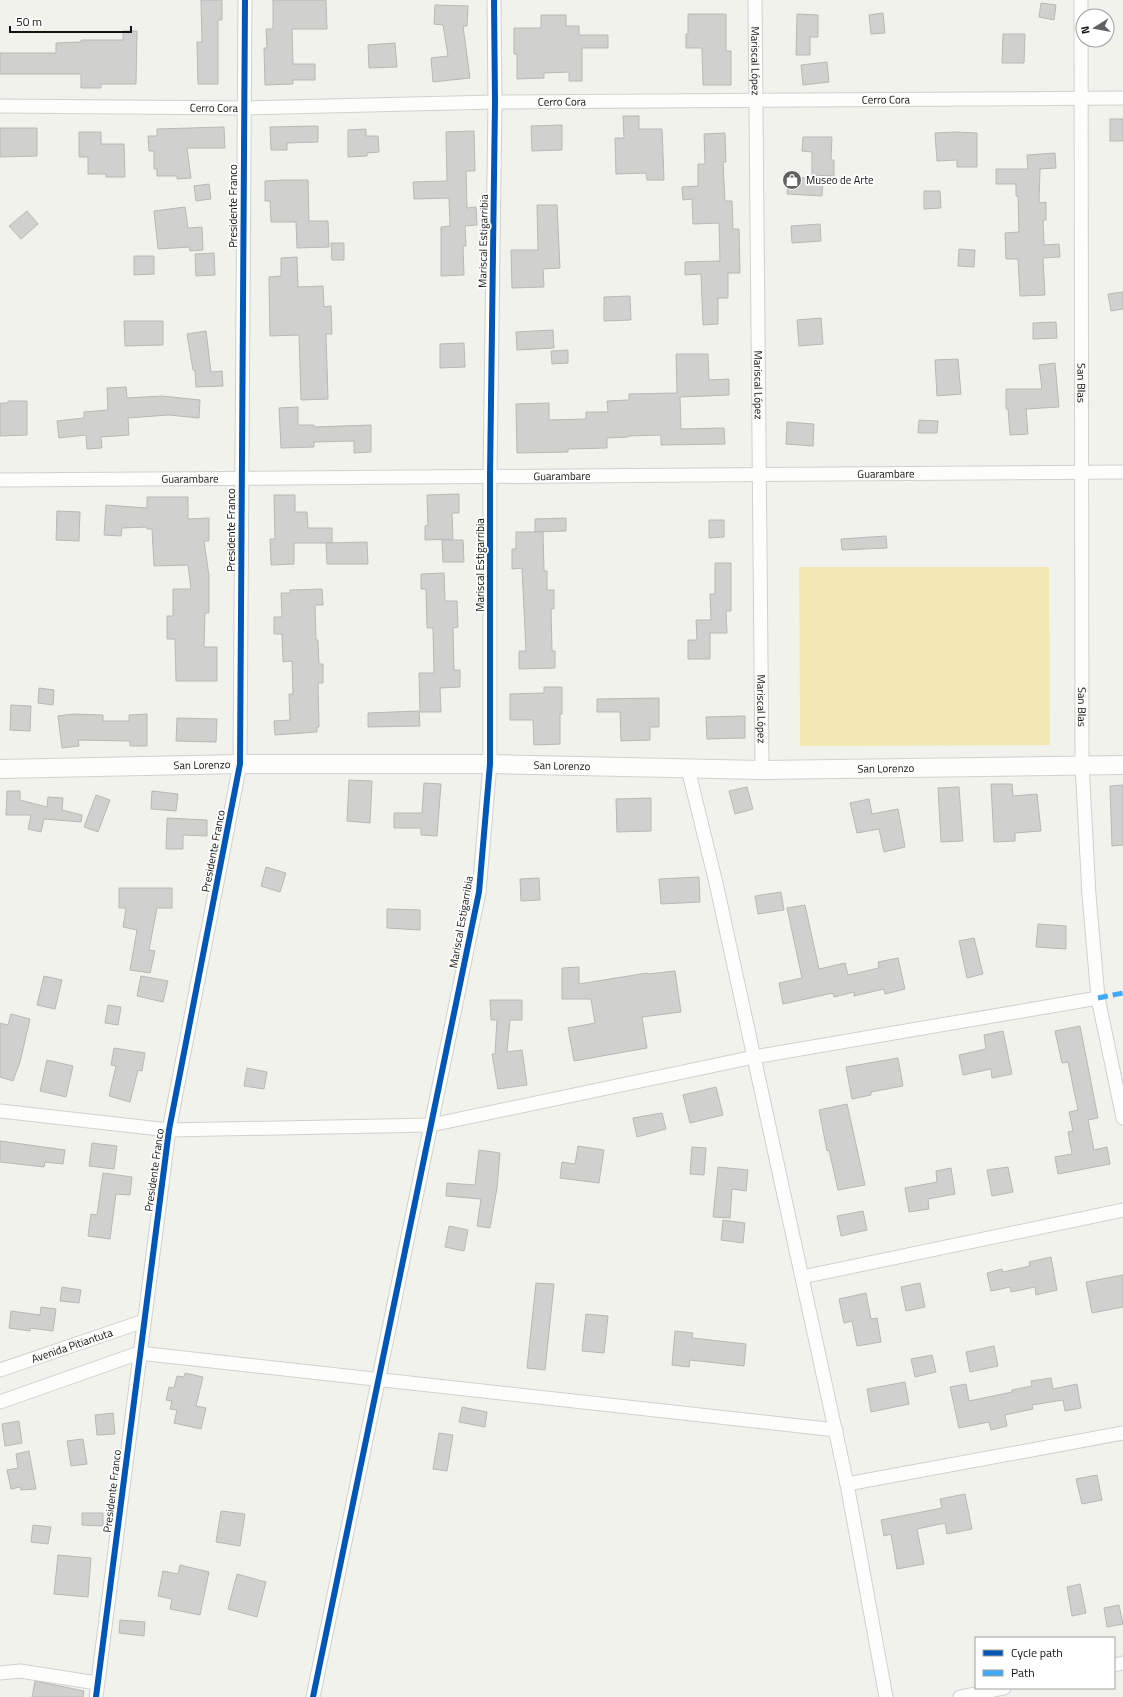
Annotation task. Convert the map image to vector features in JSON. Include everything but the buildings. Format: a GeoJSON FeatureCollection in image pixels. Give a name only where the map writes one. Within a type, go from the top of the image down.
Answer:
{"type":"FeatureCollection","features":[{"type":"Feature","properties":{"kind":"street","name":"Presidente Franco"},"geometry":{"type":"LineString","coordinates":[[96,1697],[139,1353],[169,1130],[240,764],[245,0]]}},
{"type":"Feature","properties":{"kind":"street","name":"Mariscal Estigarribia"},"geometry":{"type":"LineString","coordinates":[[313,1697],[479,892],[490,764],[490,476],[495,102],[494,0]]}},
{"type":"Feature","properties":{"kind":"street","name":"Mariscal López"},"geometry":{"type":"LineString","coordinates":[[755,0],[762,770]]}},
{"type":"Feature","properties":{"kind":"street","name":"San Blas"},"geometry":{"type":"LineString","coordinates":[[1081,0],[1082,765],[1089,895],[1098,998],[1123,1118]]}},
{"type":"Feature","properties":{"kind":"street","name":"Cerro Cora"},"geometry":{"type":"LineString","coordinates":[[0,106],[244,108],[495,102],[1123,98]]}},
{"type":"Feature","properties":{"kind":"street","name":"Guarambare"},"geometry":{"type":"LineString","coordinates":[[0,480],[241,477],[1123,472]]}},
{"type":"Feature","properties":{"kind":"street","name":"San Lorenzo"},"geometry":{"type":"LineString","coordinates":[[0,769],[240,764],[490,764],[762,770],[1123,765]]}},
{"type":"Feature","properties":{"kind":"street"},"geometry":{"type":"LineString","coordinates":[[688,769],[716,884],[836,1430],[886,1697]]}},
{"type":"Feature","properties":{"kind":"street"},"geometry":{"type":"LineString","coordinates":[[0,1111],[169,1130],[430,1125],[754,1057],[1098,998]]}},
{"type":"Feature","properties":{"kind":"street"},"geometry":{"type":"LineString","coordinates":[[802,1277],[1123,1210]]}},
{"type":"Feature","properties":{"kind":"street","name":"Avenida Pitiantuta"},"geometry":{"type":"LineString","coordinates":[[0,1370],[144,1321]]}},
{"type":"Feature","properties":{"kind":"street"},"geometry":{"type":"LineString","coordinates":[[0,1402],[139,1353],[836,1430]]}},
{"type":"Feature","properties":{"kind":"street"},"geometry":{"type":"LineString","coordinates":[[847,1484],[1123,1433]]}},
{"type":"Feature","properties":{"kind":"street"},"geometry":{"type":"LineString","coordinates":[[0,1673],[20,1671],[97,1683]]}},
{"type":"Feature","properties":{"kind":"street"},"geometry":{"type":"LineString","coordinates":[[960,1697],[999,1689]]}},
{"type":"Feature","properties":{"kind":"shaded area"},"geometry":{"type":"Polygon","coordinates":[[[799,567],[1049,567],[1050,745],[800,746],[799,567]]]}},
{"type":"Feature","properties":{"kind":"marked path"},"geometry":{"type":"LineString","coordinates":[[1098,998],[1123,993]]}},
{"type":"Feature","properties":{"kind":"cycle path"},"geometry":{"type":"LineString","coordinates":[[96,1697],[169,1130],[240,764],[245,0]]}},
{"type":"Feature","properties":{"kind":"cycle path"},"geometry":{"type":"LineString","coordinates":[[313,1697],[479,892],[490,764],[490,476],[495,102],[494,0]]}},
{"type":"Feature","properties":{"kind":"place","name":"Museo de Arte"},"geometry":{"type":"Point","coordinates":[792,180]}}]}
